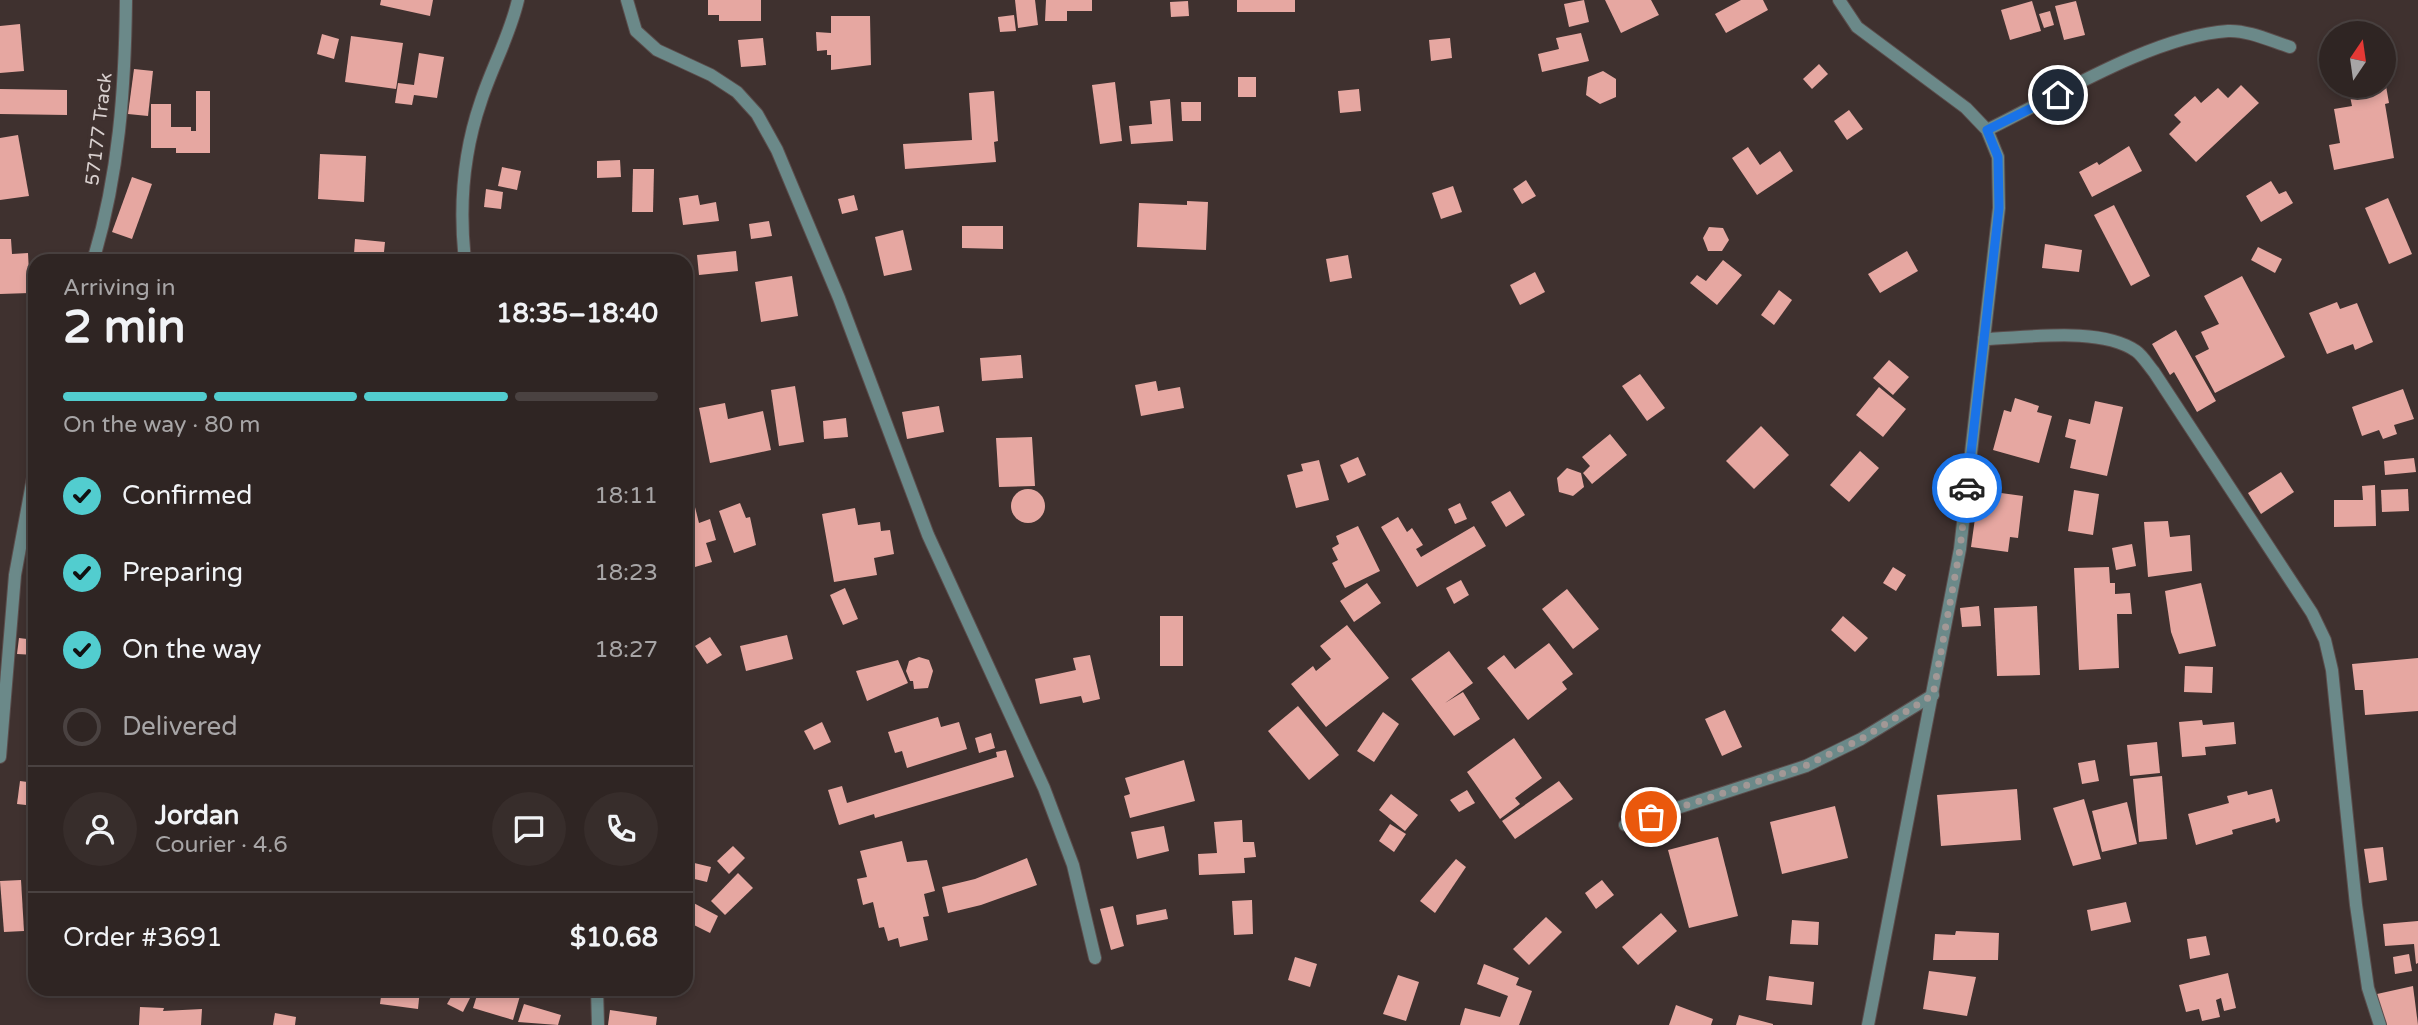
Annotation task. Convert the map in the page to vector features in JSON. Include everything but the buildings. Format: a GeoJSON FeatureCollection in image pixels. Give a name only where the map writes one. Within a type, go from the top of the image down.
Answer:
{"type":"FeatureCollection","features":[{"type":"Feature","properties":{"kind":"street","name":"57177 Track"},"geometry":{"type":"LineString","coordinates":[[95,254],[119,143],[126,72],[126,0]]}},
{"type":"Feature","properties":{"kind":"street"},"geometry":{"type":"LineString","coordinates":[[464,254],[460,218],[466,165],[480,103],[518,0]]}},
{"type":"Feature","properties":{"kind":"street"},"geometry":{"type":"LineString","coordinates":[[627,0],[636,32],[657,50],[711,75],[737,92],[757,114],[776,150],[839,298],[928,535],[1044,788],[1073,864],[1095,958]]}},
{"type":"Feature","properties":{"kind":"street"},"geometry":{"type":"LineString","coordinates":[[1839,0],[1857,27],[1966,108],[1987,130],[1998,157],[1999,208],[1960,549],[1868,1025]]}},
{"type":"Feature","properties":{"kind":"street"},"geometry":{"type":"LineString","coordinates":[[1987,130],[2154,48],[2189,37],[2231,31],[2290,47]]}},
{"type":"Feature","properties":{"kind":"street"},"geometry":{"type":"LineString","coordinates":[[1984,339],[2082,336],[2109,341],[2136,351],[2154,372],[2312,613],[2325,640],[2332,670],[2356,905],[2368,988],[2380,1025]]}},
{"type":"Feature","properties":{"kind":"street"},"geometry":{"type":"LineString","coordinates":[[0,757],[15,575],[28,505]]}},
{"type":"Feature","properties":{"kind":"street"},"geometry":{"type":"LineString","coordinates":[[1625,825],[1805,766],[1861,739],[1933,695]]}},
{"type":"Feature","properties":{"kind":"street"},"geometry":{"type":"LineString","coordinates":[[597,996],[598,1025]]}},
{"type":"Feature","properties":{"kind":"way so far"},"geometry":{"type":"LineString","coordinates":[[1651,817],[1805,766],[1861,739],[1933,695],[1960,549],[1967,488]]}},
{"type":"Feature","properties":{"kind":"route"},"geometry":{"type":"LineString","coordinates":[[1967,488],[1999,208],[1998,157],[1987,130],[2058,95]]}}]}
